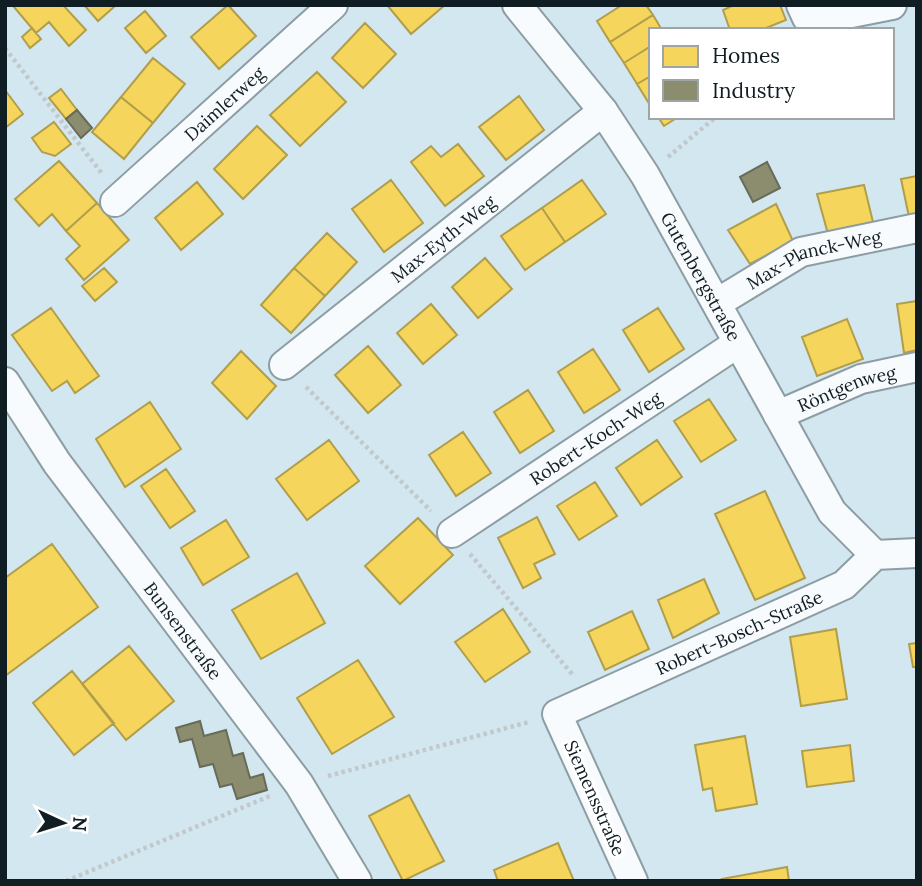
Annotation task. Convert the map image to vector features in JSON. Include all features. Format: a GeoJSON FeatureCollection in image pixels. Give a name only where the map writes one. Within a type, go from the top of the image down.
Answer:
{"type":"FeatureCollection","features":[{"type":"Feature","properties":{"kind":"street","name":"Daimlerweg"},"geometry":{"type":"LineString","coordinates":[[118,200],[333,5]]}},
{"type":"Feature","properties":{"kind":"street","name":"Gutenbergstraße"},"geometry":{"type":"LineString","coordinates":[[517,5],[603,111],[645,175],[832,512],[875,555]]}},
{"type":"Feature","properties":{"kind":"street"},"geometry":{"type":"LineString","coordinates":[[801,5],[807,18],[831,17],[892,5]]}},
{"type":"Feature","properties":{"kind":"street","name":"Max-Eyth-Weg"},"geometry":{"type":"LineString","coordinates":[[284,365],[603,111]]}},
{"type":"Feature","properties":{"kind":"street","name":"Max-Planck-Weg"},"geometry":{"type":"LineString","coordinates":[[717,303],[801,252],[917,228]]}},
{"type":"Feature","properties":{"kind":"street","name":"Robert-Koch-Weg"},"geometry":{"type":"LineString","coordinates":[[452,533],[738,343]]}},
{"type":"Feature","properties":{"kind":"street","name":"Röntgenweg"},"geometry":{"type":"LineString","coordinates":[[778,415],[861,379],[917,367]]}},
{"type":"Feature","properties":{"kind":"street","name":"Bunsenstraße"},"geometry":{"type":"LineString","coordinates":[[5,382],[57,463],[299,784],[357,881]]}},
{"type":"Feature","properties":{"kind":"street"},"geometry":{"type":"LineString","coordinates":[[875,555],[917,553]]}},
{"type":"Feature","properties":{"kind":"street","name":"Robert-Bosch-Straße"},"geometry":{"type":"LineString","coordinates":[[557,714],[844,584],[875,555]]}},
{"type":"Feature","properties":{"kind":"street","name":"Siemensstraße"},"geometry":{"type":"LineString","coordinates":[[557,714],[633,881]]}},
{"type":"Feature","properties":{"kind":"path"},"geometry":{"type":"LineString","coordinates":[[5,48],[118,200]]}},
{"type":"Feature","properties":{"kind":"path"},"geometry":{"type":"LineString","coordinates":[[645,175],[714,119]]}},
{"type":"Feature","properties":{"kind":"path"},"geometry":{"type":"LineString","coordinates":[[66,881],[299,784],[557,714]]}},
{"type":"Feature","properties":{"kind":"building: Homes"},"geometry":{"type":"Polygon","coordinates":[[[63,5],[86,30],[69,46],[49,22],[36,33],[14,7],[63,5]]]}},
{"type":"Feature","properties":{"kind":"building: Homes"},"geometry":{"type":"Polygon","coordinates":[[[84,5],[115,5],[115,6],[98,21],[84,5]]]}},
{"type":"Feature","properties":{"kind":"building: Homes"},"geometry":{"type":"Polygon","coordinates":[[[228,5],[256,36],[219,69],[191,37],[228,5]]]}},
{"type":"Feature","properties":{"kind":"building: Homes"},"geometry":{"type":"Polygon","coordinates":[[[387,5],[445,5],[411,34],[387,5]]]}},
{"type":"Feature","properties":{"kind":"building: Homes"},"geometry":{"type":"Polygon","coordinates":[[[622,5],[646,5],[653,15],[610,42],[597,21],[622,5]]]}},
{"type":"Feature","properties":{"kind":"building: Homes"},"geometry":{"type":"Polygon","coordinates":[[[734,5],[780,5],[786,20],[766,28],[729,28],[723,10],[734,5]]]}},
{"type":"Feature","properties":{"kind":"building: Homes"},"geometry":{"type":"Polygon","coordinates":[[[145,11],[166,36],[146,53],[125,28],[145,11]]]}},
{"type":"Feature","properties":{"kind":"building: Homes"},"geometry":{"type":"Polygon","coordinates":[[[653,15],[661,28],[649,28],[649,47],[624,63],[610,42],[653,15]]]}},
{"type":"Feature","properties":{"kind":"building: Homes"},"geometry":{"type":"Polygon","coordinates":[[[365,23],[396,54],[363,88],[332,58],[365,23]]]}},
{"type":"Feature","properties":{"kind":"building: Homes"},"geometry":{"type":"Polygon","coordinates":[[[32,28],[41,39],[30,48],[22,37],[32,28]]]}},
{"type":"Feature","properties":{"kind":"building: Homes"},"geometry":{"type":"Polygon","coordinates":[[[649,47],[649,77],[637,84],[624,63],[649,47]]]}},
{"type":"Feature","properties":{"kind":"building: Homes"},"geometry":{"type":"Polygon","coordinates":[[[153,58],[185,84],[153,123],[121,97],[153,58]]]}},
{"type":"Feature","properties":{"kind":"building: Homes"},"geometry":{"type":"Polygon","coordinates":[[[317,72],[346,102],[300,146],[270,115],[317,72]]]}},
{"type":"Feature","properties":{"kind":"building: Homes"},"geometry":{"type":"Polygon","coordinates":[[[649,77],[649,103],[637,84],[649,77]]]}},
{"type":"Feature","properties":{"kind":"building: Homes"},"geometry":{"type":"Polygon","coordinates":[[[61,89],[77,110],[66,119],[49,98],[61,89]]]}},
{"type":"Feature","properties":{"kind":"building: Homes"},"geometry":{"type":"Polygon","coordinates":[[[5,90],[23,114],[5,128],[5,90]]]}},
{"type":"Feature","properties":{"kind":"building: Homes"},"geometry":{"type":"Polygon","coordinates":[[[519,96],[544,130],[506,160],[479,127],[519,96]]]}},
{"type":"Feature","properties":{"kind":"building: Homes"},"geometry":{"type":"Polygon","coordinates":[[[121,97],[153,123],[124,159],[92,132],[121,97]]]}},
{"type":"Feature","properties":{"kind":"building: Homes"},"geometry":{"type":"Polygon","coordinates":[[[659,119],[675,119],[664,126],[659,119]]]}},
{"type":"Feature","properties":{"kind":"building: Homes"},"geometry":{"type":"Polygon","coordinates":[[[54,122],[71,144],[55,156],[42,152],[32,138],[54,122]]]}},
{"type":"Feature","properties":{"kind":"building: Homes"},"geometry":{"type":"Polygon","coordinates":[[[257,126],[287,155],[243,199],[214,169],[257,126]]]}},
{"type":"Feature","properties":{"kind":"building: Homes"},"geometry":{"type":"Polygon","coordinates":[[[458,144],[484,176],[445,206],[411,162],[431,146],[441,157],[458,144]]]}},
{"type":"Feature","properties":{"kind":"building: Homes"},"geometry":{"type":"Polygon","coordinates":[[[59,161],[97,203],[66,231],[52,214],[39,226],[15,199],[59,161]]]}},
{"type":"Feature","properties":{"kind":"building: Homes"},"geometry":{"type":"Polygon","coordinates":[[[917,176],[917,215],[909,217],[901,179],[917,176]]]}},
{"type":"Feature","properties":{"kind":"building: Homes"},"geometry":{"type":"Polygon","coordinates":[[[391,180],[423,223],[384,252],[352,209],[391,180]]]}},
{"type":"Feature","properties":{"kind":"building: Homes"},"geometry":{"type":"Polygon","coordinates":[[[582,180],[606,214],[565,242],[542,208],[582,180]]]}},
{"type":"Feature","properties":{"kind":"building: Homes"},"geometry":{"type":"Polygon","coordinates":[[[197,182],[223,214],[181,250],[155,218],[197,182]]]}},
{"type":"Feature","properties":{"kind":"building: Homes"},"geometry":{"type":"Polygon","coordinates":[[[864,185],[873,222],[828,234],[817,194],[864,185]]]}},
{"type":"Feature","properties":{"kind":"building: Homes"},"geometry":{"type":"Polygon","coordinates":[[[97,203],[129,240],[84,280],[66,259],[80,246],[66,231],[97,203]]]}},
{"type":"Feature","properties":{"kind":"building: Homes"},"geometry":{"type":"Polygon","coordinates":[[[776,204],[793,241],[750,264],[728,230],[776,204]]]}},
{"type":"Feature","properties":{"kind":"building: Homes"},"geometry":{"type":"Polygon","coordinates":[[[542,208],[565,242],[525,270],[501,236],[542,208]]]}},
{"type":"Feature","properties":{"kind":"building: Homes"},"geometry":{"type":"Polygon","coordinates":[[[327,233],[357,262],[325,296],[294,268],[327,233]]]}},
{"type":"Feature","properties":{"kind":"building: Homes"},"geometry":{"type":"Polygon","coordinates":[[[485,258],[512,289],[478,318],[452,287],[485,258]]]}},
{"type":"Feature","properties":{"kind":"building: Homes"},"geometry":{"type":"Polygon","coordinates":[[[104,268],[117,282],[95,301],[82,286],[104,268]]]}},
{"type":"Feature","properties":{"kind":"building: Homes"},"geometry":{"type":"Polygon","coordinates":[[[294,268],[325,296],[291,333],[261,305],[294,268]]]}},
{"type":"Feature","properties":{"kind":"building: Homes"},"geometry":{"type":"Polygon","coordinates":[[[917,301],[917,350],[904,353],[897,304],[917,301]]]}},
{"type":"Feature","properties":{"kind":"building: Homes"},"geometry":{"type":"Polygon","coordinates":[[[431,304],[457,335],[423,364],[397,333],[431,304]]]}},
{"type":"Feature","properties":{"kind":"building: Homes"},"geometry":{"type":"Polygon","coordinates":[[[51,308],[99,376],[75,393],[67,381],[52,391],[12,335],[51,308]]]}},
{"type":"Feature","properties":{"kind":"building: Homes"},"geometry":{"type":"Polygon","coordinates":[[[658,308],[684,349],[649,372],[623,330],[658,308]]]}},
{"type":"Feature","properties":{"kind":"building: Homes"},"geometry":{"type":"Polygon","coordinates":[[[847,319],[863,359],[817,376],[802,337],[847,319]]]}},
{"type":"Feature","properties":{"kind":"building: Homes"},"geometry":{"type":"Polygon","coordinates":[[[368,346],[401,385],[368,413],[335,375],[368,346]]]}},
{"type":"Feature","properties":{"kind":"building: Homes"},"geometry":{"type":"Polygon","coordinates":[[[593,349],[620,390],[584,413],[558,372],[593,349]]]}},
{"type":"Feature","properties":{"kind":"building: Homes"},"geometry":{"type":"Polygon","coordinates":[[[241,351],[276,386],[247,419],[212,383],[241,351]]]}},
{"type":"Feature","properties":{"kind":"building: Homes"},"geometry":{"type":"Polygon","coordinates":[[[528,390],[554,431],[520,453],[494,412],[528,390]]]}},
{"type":"Feature","properties":{"kind":"building: Homes"},"geometry":{"type":"Polygon","coordinates":[[[709,399],[736,440],[701,462],[674,421],[709,399]]]}},
{"type":"Feature","properties":{"kind":"building: Homes"},"geometry":{"type":"Polygon","coordinates":[[[150,402],[181,449],[125,487],[96,439],[150,402]]]}},
{"type":"Feature","properties":{"kind":"building: Homes"},"geometry":{"type":"Polygon","coordinates":[[[463,432],[491,473],[456,496],[429,455],[463,432]]]}},
{"type":"Feature","properties":{"kind":"building: Homes"},"geometry":{"type":"Polygon","coordinates":[[[329,440],[359,481],[307,520],[276,479],[329,440]]]}},
{"type":"Feature","properties":{"kind":"building: Homes"},"geometry":{"type":"Polygon","coordinates":[[[657,440],[682,477],[641,505],[616,468],[657,440]]]}},
{"type":"Feature","properties":{"kind":"building: Homes"},"geometry":{"type":"Polygon","coordinates":[[[166,469],[195,511],[170,528],[141,486],[166,469]]]}},
{"type":"Feature","properties":{"kind":"building: Homes"},"geometry":{"type":"Polygon","coordinates":[[[595,482],[617,516],[579,540],[557,506],[595,482]]]}},
{"type":"Feature","properties":{"kind":"building: Homes"},"geometry":{"type":"Polygon","coordinates":[[[765,491],[805,578],[755,600],[715,514],[765,491]]]}},
{"type":"Feature","properties":{"kind":"building: Homes"},"geometry":{"type":"Polygon","coordinates":[[[537,517],[555,554],[534,564],[541,578],[523,588],[498,538],[537,517]]]}},
{"type":"Feature","properties":{"kind":"building: Homes"},"geometry":{"type":"Polygon","coordinates":[[[418,518],[453,555],[400,604],[365,566],[418,518]]]}},
{"type":"Feature","properties":{"kind":"building: Homes"},"geometry":{"type":"Polygon","coordinates":[[[226,520],[249,557],[203,585],[181,548],[226,520]]]}},
{"type":"Feature","properties":{"kind":"building: Homes"},"geometry":{"type":"Polygon","coordinates":[[[52,544],[98,607],[5,676],[5,578],[52,544]]]}},
{"type":"Feature","properties":{"kind":"building: Homes"},"geometry":{"type":"Polygon","coordinates":[[[297,573],[325,623],[261,659],[232,610],[297,573]]]}},
{"type":"Feature","properties":{"kind":"building: Homes"},"geometry":{"type":"Polygon","coordinates":[[[704,579],[719,613],[673,638],[658,600],[704,579]]]}},
{"type":"Feature","properties":{"kind":"building: Homes"},"geometry":{"type":"Polygon","coordinates":[[[503,609],[530,652],[485,682],[455,642],[503,609]]]}},
{"type":"Feature","properties":{"kind":"building: Homes"},"geometry":{"type":"Polygon","coordinates":[[[632,611],[649,649],[605,670],[588,632],[632,611]]]}},
{"type":"Feature","properties":{"kind":"building: Homes"},"geometry":{"type":"Polygon","coordinates":[[[836,629],[847,699],[801,706],[790,637],[836,629]]]}},
{"type":"Feature","properties":{"kind":"building: Homes"},"geometry":{"type":"Polygon","coordinates":[[[917,643],[917,667],[913,667],[909,644],[917,643]]]}},
{"type":"Feature","properties":{"kind":"building: Homes"},"geometry":{"type":"Polygon","coordinates":[[[129,646],[174,701],[126,740],[82,684],[129,646]]]}},
{"type":"Feature","properties":{"kind":"building: Homes"},"geometry":{"type":"Polygon","coordinates":[[[358,660],[394,717],[332,754],[297,698],[358,660]]]}},
{"type":"Feature","properties":{"kind":"building: Homes"},"geometry":{"type":"Polygon","coordinates":[[[72,671],[114,723],[74,755],[33,703],[72,671]]]}},
{"type":"Feature","properties":{"kind":"building: Homes"},"geometry":{"type":"Polygon","coordinates":[[[745,736],[757,804],[716,811],[712,788],[703,790],[695,745],[745,736]]]}},
{"type":"Feature","properties":{"kind":"building: Homes"},"geometry":{"type":"Polygon","coordinates":[[[850,745],[854,781],[807,787],[802,751],[850,745]]]}},
{"type":"Feature","properties":{"kind":"building: Homes"},"geometry":{"type":"Polygon","coordinates":[[[409,795],[444,861],[403,881],[369,816],[409,795]]]}},
{"type":"Feature","properties":{"kind":"building: Homes"},"geometry":{"type":"Polygon","coordinates":[[[558,843],[574,881],[498,881],[494,870],[558,843]]]}},
{"type":"Feature","properties":{"kind":"building: Homes"},"geometry":{"type":"Polygon","coordinates":[[[787,867],[789,881],[722,879],[787,867]]]}},
{"type":"Feature","properties":{"kind":"building: Industry"},"geometry":{"type":"Polygon","coordinates":[[[77,110],[92,128],[81,138],[66,119],[77,110]]]}},
{"type":"Feature","properties":{"kind":"building: Industry"},"geometry":{"type":"Polygon","coordinates":[[[767,162],[780,188],[753,202],[740,177],[767,162]]]}},
{"type":"Feature","properties":{"kind":"building: Industry"},"geometry":{"type":"Polygon","coordinates":[[[200,721],[204,736],[226,730],[233,756],[243,753],[250,778],[263,774],[267,790],[237,799],[232,784],[220,787],[213,764],[200,767],[192,739],[180,742],[176,728],[200,721]]]}}]}
